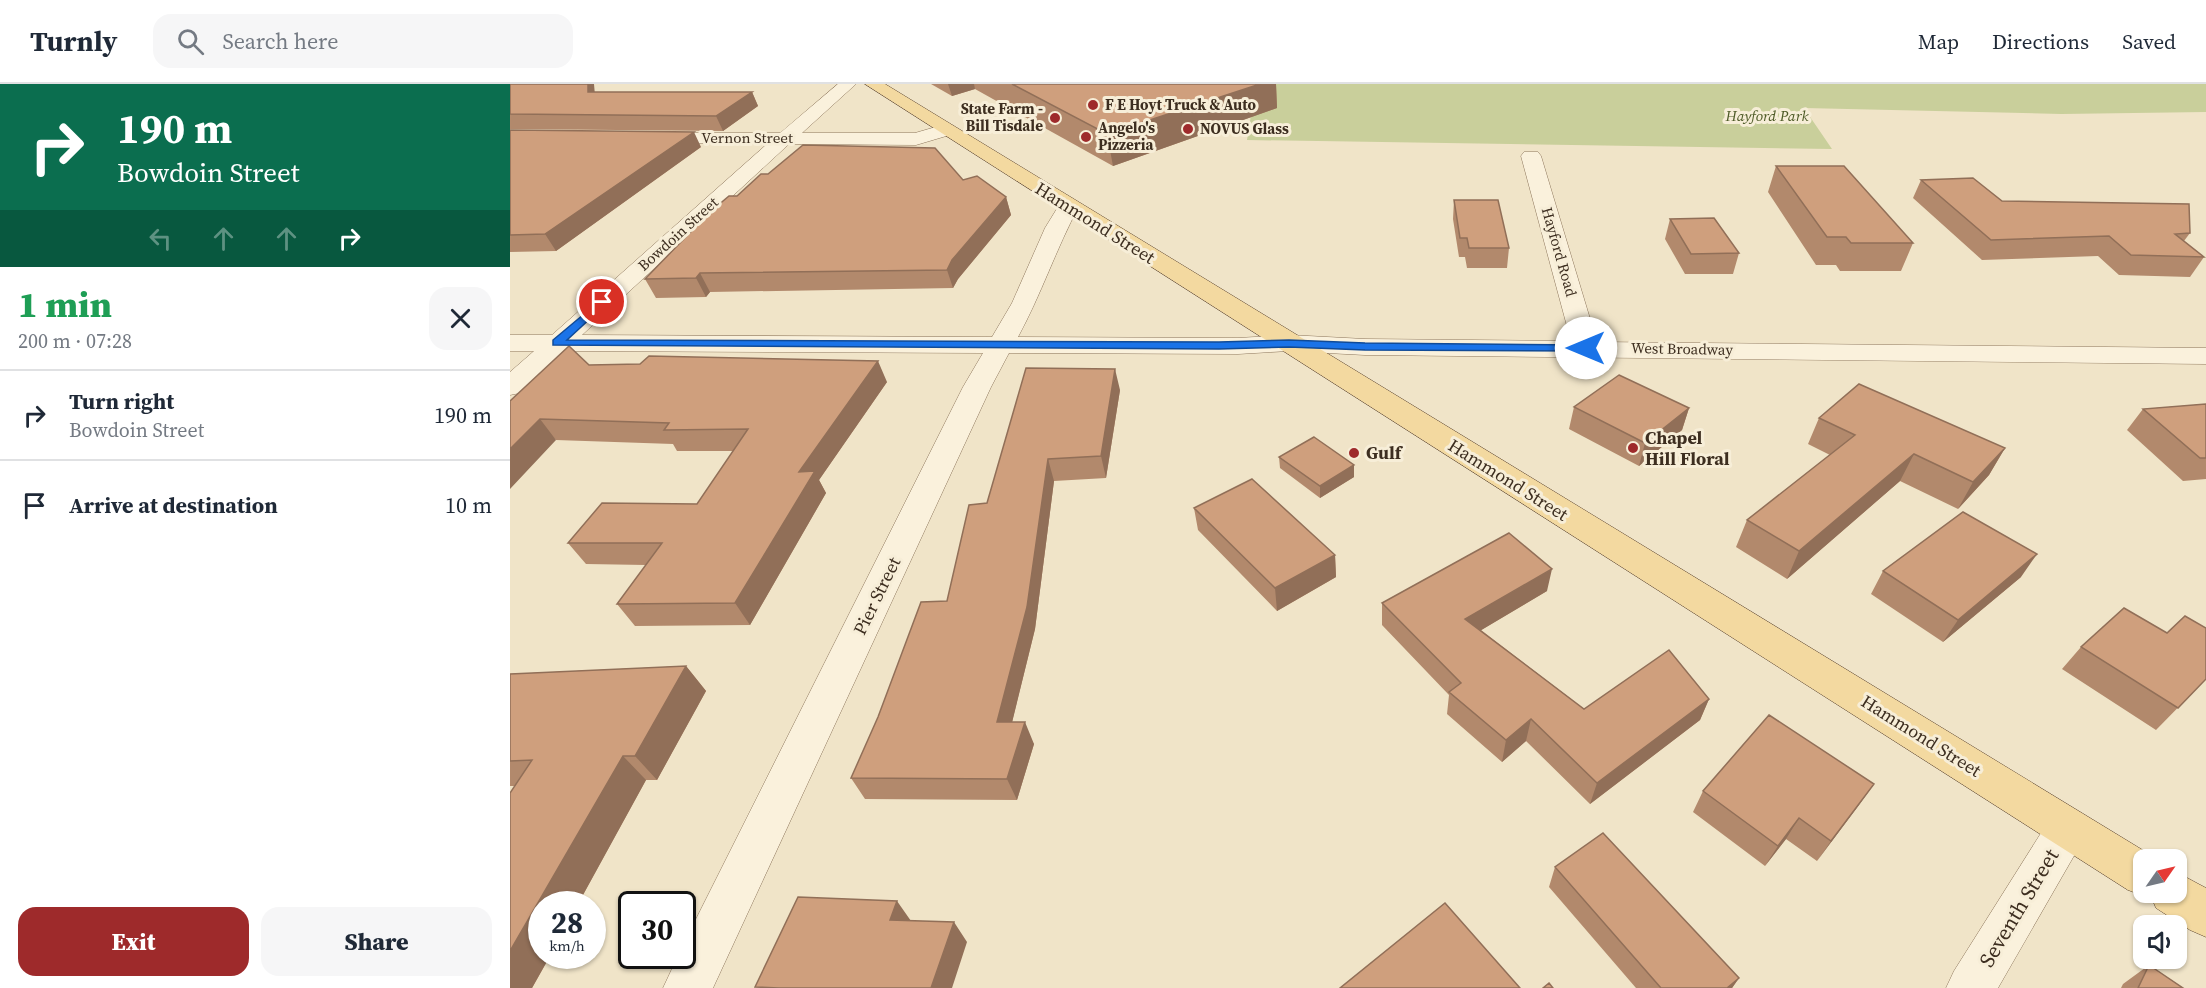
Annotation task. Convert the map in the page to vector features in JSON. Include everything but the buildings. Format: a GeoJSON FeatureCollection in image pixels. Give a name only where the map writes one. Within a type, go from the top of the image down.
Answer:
{"type":"FeatureCollection","features":[{"type":"Feature","properties":{"kind":"main road","name":"Hammond Street"},"geometry":{"type":"LineString","coordinates":[[873,84],[2133,868]]}},
{"type":"Feature","properties":{"kind":"main road"},"geometry":{"type":"LineString","coordinates":[[2187,902],[2206,914]]}},
{"type":"Feature","properties":{"kind":"street","name":"Bowdoin Street"},"geometry":{"type":"LineString","coordinates":[[510,387],[785,138],[849,84]]}},
{"type":"Feature","properties":{"kind":"street","name":"Vernon Street"},"geometry":{"type":"LineString","coordinates":[[638,137],[916,139],[946,130]]}},
{"type":"Feature","properties":{"kind":"street","name":"Hayford Road"},"geometry":{"type":"LineString","coordinates":[[1532,156],[1586,348]]}},
{"type":"Feature","properties":{"kind":"street","name":"Pier Street"},"geometry":{"type":"LineString","coordinates":[[688,988],[977,387],[1024,303],[1056,228],[1068,206]]}},
{"type":"Feature","properties":{"kind":"street","name":"West Broadway"},"geometry":{"type":"LineString","coordinates":[[510,342],[1238,346],[1289,344],[1365,347],[2206,356]]}},
{"type":"Feature","properties":{"kind":"street","name":"Seventh Street"},"geometry":{"type":"LineString","coordinates":[[1971,988],[2068,828]]}},
{"type":"Feature","properties":{"kind":"green space","name":"Hayford Park"},"geometry":{"type":"Polygon","coordinates":[[[1256,84],[2206,84],[2206,112],[2061,114],[1804,108],[1832,149],[1247,140],[1256,84]]]}},
{"type":"Feature","properties":{"kind":"place","name":"F E Hoyt Truck & Auto"},"geometry":{"type":"Point","coordinates":[1093,105]}},
{"type":"Feature","properties":{"kind":"place","name":"State Farm - Bill Tisdale"},"geometry":{"type":"Point","coordinates":[1055,118]}},
{"type":"Feature","properties":{"kind":"place","name":"NOVUS Glass"},"geometry":{"type":"Point","coordinates":[1188,129]}},
{"type":"Feature","properties":{"kind":"place","name":"Angelo's Pizzeria"},"geometry":{"type":"Point","coordinates":[1086,137]}},
{"type":"Feature","properties":{"kind":"place","name":"Chapel Hill Floral"},"geometry":{"type":"Point","coordinates":[1633,448]}},
{"type":"Feature","properties":{"kind":"place","name":"Gulf"},"geometry":{"type":"Point","coordinates":[1354,453]}},
{"type":"Feature","properties":{"kind":"route"},"geometry":{"type":"LineString","coordinates":[[602,302],[557,343],[1219,346],[1289,344],[1365,347],[1586,348]]}}]}
